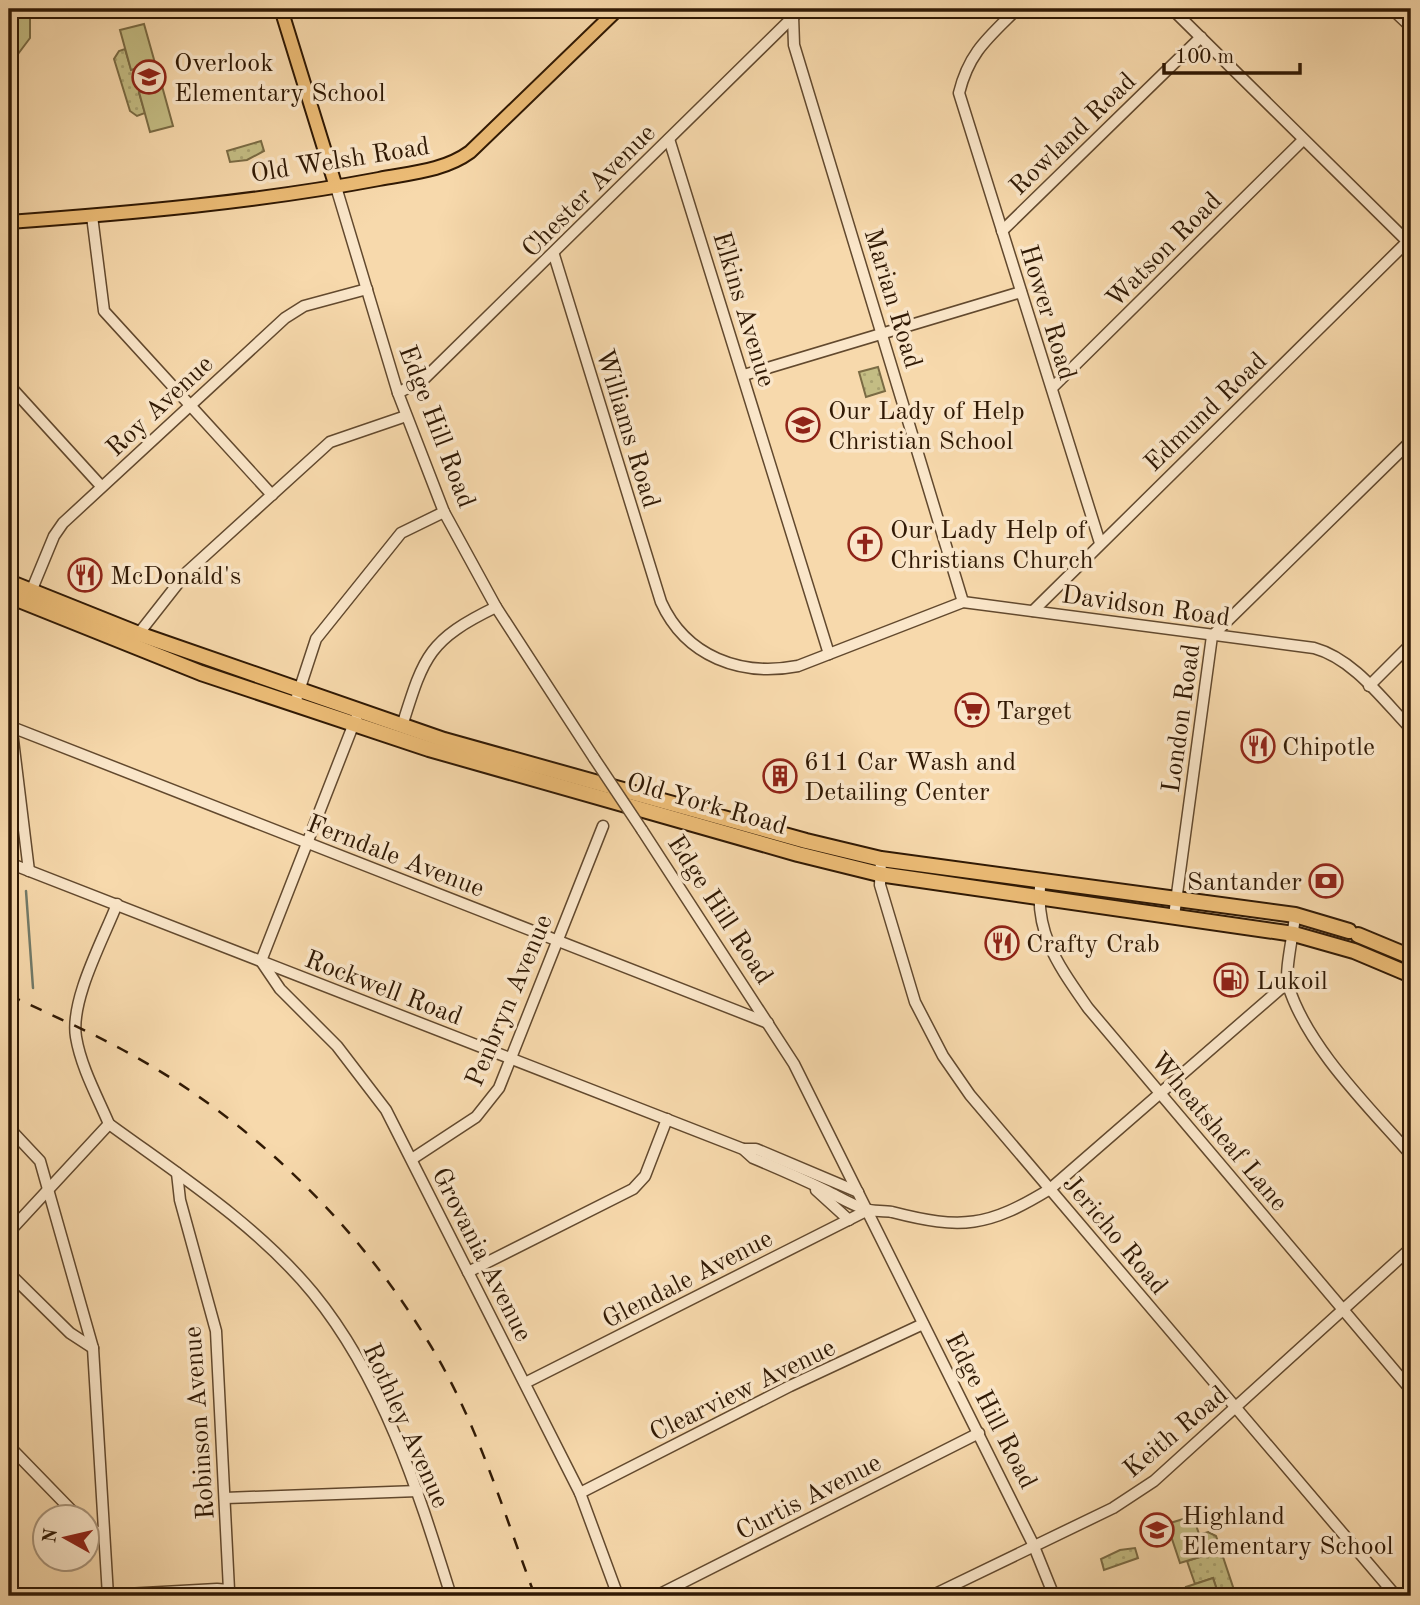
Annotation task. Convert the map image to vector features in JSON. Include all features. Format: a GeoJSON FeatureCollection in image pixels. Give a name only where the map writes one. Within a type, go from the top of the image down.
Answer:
{"type":"FeatureCollection","features":[{"type":"Feature","properties":{"kind":"highway","name":"Old York Road"},"geometry":{"type":"LineString","coordinates":[[9,582],[29,597],[128,645],[297,696]]}},
{"type":"Feature","properties":{"kind":"highway","name":"Old York Road"},"geometry":{"type":"LineString","coordinates":[[9,596],[29,597],[139,634],[356,718],[535,780],[880,866],[1038,897],[1294,934],[1354,951],[1411,975]]}},
{"type":"Feature","properties":{"kind":"highway","name":"Old York Road"},"geometry":{"type":"LineString","coordinates":[[356,718],[402,726],[880,866],[1041,879],[1295,915],[1354,933],[1411,957]]}},
{"type":"Feature","properties":{"kind":"main road","name":"Edge Hill Road"},"geometry":{"type":"LineString","coordinates":[[281,9],[336,187]]}},
{"type":"Feature","properties":{"kind":"main road","name":"Old Welsh Road"},"geometry":{"type":"LineString","coordinates":[[9,222],[92,216],[336,187],[441,167],[461,158],[618,9]]}},
{"type":"Feature","properties":{"kind":"street","name":"Hower Road"},"geometry":{"type":"LineString","coordinates":[[1017,9],[973,53],[965,68],[959,93],[1100,543]]}},
{"type":"Feature","properties":{"kind":"street"},"geometry":{"type":"LineString","coordinates":[[1172,9],[1409,244]]}},
{"type":"Feature","properties":{"kind":"street"},"geometry":{"type":"LineString","coordinates":[[1392,9],[1411,27]]}},
{"type":"Feature","properties":{"kind":"street","name":"Chester Avenue"},"geometry":{"type":"LineString","coordinates":[[398,393],[424,379],[554,255],[794,11]]}},
{"type":"Feature","properties":{"kind":"street","name":"Marian Road"},"geometry":{"type":"LineString","coordinates":[[794,11],[794,45],[963,601]]}},
{"type":"Feature","properties":{"kind":"street","name":"Rowland Road"},"geometry":{"type":"LineString","coordinates":[[1002,230],[1201,37]]}},
{"type":"Feature","properties":{"kind":"street","name":"Elkins Avenue"},"geometry":{"type":"LineString","coordinates":[[669,139],[829,654]]}},
{"type":"Feature","properties":{"kind":"street","name":"Watson Road"},"geometry":{"type":"LineString","coordinates":[[1052,388],[1303,140]]}},
{"type":"Feature","properties":{"kind":"street","name":"Edge Hill Road"},"geometry":{"type":"LineString","coordinates":[[336,187],[398,393],[444,512],[496,607],[794,1064],[1034,1544],[1054,1596]]}},
{"type":"Feature","properties":{"kind":"street"},"geometry":{"type":"LineString","coordinates":[[92,216],[104,311],[272,495]]}},
{"type":"Feature","properties":{"kind":"street","name":"Edmund Road"},"geometry":{"type":"LineString","coordinates":[[1033,611],[1409,244]]}},
{"type":"Feature","properties":{"kind":"street","name":"Williams Road"},"geometry":{"type":"LineString","coordinates":[[554,255],[666,613]]}},
{"type":"Feature","properties":{"kind":"street","name":"Roy Avenue"},"geometry":{"type":"LineString","coordinates":[[29,597],[58,528],[190,404],[294,310],[367,289]]}},
{"type":"Feature","properties":{"kind":"street"},"geometry":{"type":"LineString","coordinates":[[744,375],[1021,292]]}},
{"type":"Feature","properties":{"kind":"street"},"geometry":{"type":"LineString","coordinates":[[9,385],[101,486]]}},
{"type":"Feature","properties":{"kind":"street"},"geometry":{"type":"LineString","coordinates":[[128,645],[187,572],[338,436],[406,416]]}},
{"type":"Feature","properties":{"kind":"street","name":"London Road"},"geometry":{"type":"LineString","coordinates":[[1174,916],[1212,636],[1411,441]]}},
{"type":"Feature","properties":{"kind":"street"},"geometry":{"type":"LineString","coordinates":[[297,696],[316,639],[360,582],[401,533],[444,512]]}},
{"type":"Feature","properties":{"kind":"street","name":"Davidson Road"},"geometry":{"type":"LineString","coordinates":[[666,613],[703,652],[741,668],[780,669],[829,654],[963,601],[1314,648],[1332,653],[1369,685],[1411,729]]}},
{"type":"Feature","properties":{"kind":"street"},"geometry":{"type":"LineString","coordinates":[[402,726],[418,678],[433,650],[446,634],[496,607]]}},
{"type":"Feature","properties":{"kind":"street"},"geometry":{"type":"LineString","coordinates":[[1369,685],[1411,644]]}},
{"type":"Feature","properties":{"kind":"street"},"geometry":{"type":"LineString","coordinates":[[9,707],[29,871]]}},
{"type":"Feature","properties":{"kind":"street"},"geometry":{"type":"LineString","coordinates":[[261,961],[356,718]]}},
{"type":"Feature","properties":{"kind":"street","name":"Ferndale Avenue"},"geometry":{"type":"LineString","coordinates":[[11,726],[769,1023]]}},
{"type":"Feature","properties":{"kind":"street","name":"Penbryn Avenue"},"geometry":{"type":"LineString","coordinates":[[412,1159],[476,1117],[499,1088],[603,826]]}},
{"type":"Feature","properties":{"kind":"street","name":"Rockwell Road"},"geometry":{"type":"LineString","coordinates":[[9,863],[743,1149],[756,1149],[858,1192]]}},
{"type":"Feature","properties":{"kind":"street","name":"Jericho Road"},"geometry":{"type":"LineString","coordinates":[[880,866],[915,1002],[943,1056],[970,1095],[1396,1596]]}},
{"type":"Feature","properties":{"kind":"street","name":"Wheatsheaf Lane"},"geometry":{"type":"LineString","coordinates":[[1041,879],[1038,897],[1040,920],[1061,968],[1088,1008],[1411,1390]]}},
{"type":"Feature","properties":{"kind":"street"},"geometry":{"type":"LineString","coordinates":[[9,1232],[109,1124],[84,1065],[76,1032],[77,1010],[117,904]]}},
{"type":"Feature","properties":{"kind":"street"},"geometry":{"type":"LineString","coordinates":[[1295,915],[1287,983],[1313,1035],[1411,1154]]}},
{"type":"Feature","properties":{"kind":"street","name":"Grovania Avenue"},"geometry":{"type":"LineString","coordinates":[[261,961],[280,989],[338,1046],[386,1110],[580,1493],[618,1596]]}},
{"type":"Feature","properties":{"kind":"street","name":"Rockwell Road"},"geometry":{"type":"LineString","coordinates":[[743,1149],[752,1158],[868,1210],[890,1211],[919,1220],[963,1224],[1016,1210],[1050,1189],[1287,983]]}},
{"type":"Feature","properties":{"kind":"street"},"geometry":{"type":"LineString","coordinates":[[468,1272],[633,1189],[645,1176],[667,1119]]}},
{"type":"Feature","properties":{"kind":"street","name":"Rothley Avenue"},"geometry":{"type":"LineString","coordinates":[[109,1124],[177,1173],[263,1243],[311,1291],[340,1329],[374,1390],[418,1491],[451,1596]]}},
{"type":"Feature","properties":{"kind":"street"},"geometry":{"type":"LineString","coordinates":[[9,1128],[36,1154],[93,1348],[108,1596],[229,1593]]}},
{"type":"Feature","properties":{"kind":"street","name":"Robinson Avenue"},"geometry":{"type":"LineString","coordinates":[[177,1173],[180,1200],[216,1331],[229,1593]]}},
{"type":"Feature","properties":{"kind":"street","name":"Rockwell Road"},"geometry":{"type":"LineString","coordinates":[[806,1181],[849,1220]]}},
{"type":"Feature","properties":{"kind":"street","name":"Glendale Avenue"},"geometry":{"type":"LineString","coordinates":[[525,1383],[868,1210]]}},
{"type":"Feature","properties":{"kind":"street","name":"Keith Road"},"geometry":{"type":"LineString","coordinates":[[931,1596],[1113,1508],[1154,1481],[1411,1248]]}},
{"type":"Feature","properties":{"kind":"street"},"geometry":{"type":"LineString","coordinates":[[9,1273],[70,1333],[93,1348]]}},
{"type":"Feature","properties":{"kind":"street","name":"Clearview Avenue"},"geometry":{"type":"LineString","coordinates":[[580,1493],[923,1324]]}},
{"type":"Feature","properties":{"kind":"street","name":"Curtis Avenue"},"geometry":{"type":"LineString","coordinates":[[656,1596],[979,1433]]}},
{"type":"Feature","properties":{"kind":"street"},"geometry":{"type":"LineString","coordinates":[[9,1446],[66,1504]]}},
{"type":"Feature","properties":{"kind":"street"},"geometry":{"type":"LineString","coordinates":[[225,1498],[418,1491]]}},
{"type":"Feature","properties":{"kind":"shaded area"},"geometry":{"type":"Polygon","coordinates":[[[9,9],[30,9],[30,38],[9,66],[9,9]]]}},
{"type":"Feature","properties":{"kind":"shaded area"},"geometry":{"type":"Polygon","coordinates":[[[144,24],[155,63],[131,70],[120,30],[144,24]]]}},
{"type":"Feature","properties":{"kind":"shaded area"},"geometry":{"type":"Polygon","coordinates":[[[125,49],[131,69],[155,63],[162,86],[139,93],[145,113],[137,116],[130,111],[114,59],[119,51],[125,49]]]}},
{"type":"Feature","properties":{"kind":"shaded area"},"geometry":{"type":"Polygon","coordinates":[[[162,86],[173,126],[150,132],[139,92],[162,86]]]}},
{"type":"Feature","properties":{"kind":"shaded area"},"geometry":{"type":"Polygon","coordinates":[[[261,141],[264,151],[247,160],[230,162],[227,151],[261,141]]]}},
{"type":"Feature","properties":{"kind":"shaded area"},"geometry":{"type":"Polygon","coordinates":[[[878,367],[885,391],[866,397],[859,372],[878,367]]]}},
{"type":"Feature","properties":{"kind":"shaded area"},"geometry":{"type":"Polygon","coordinates":[[[1193,1516],[1206,1555],[1180,1563],[1167,1524],[1193,1516]]]}},
{"type":"Feature","properties":{"kind":"shaded area"},"geometry":{"type":"Polygon","coordinates":[[[1208,1532],[1216,1536],[1233,1587],[1228,1596],[1219,1596],[1213,1578],[1195,1584],[1187,1561],[1206,1555],[1199,1535],[1208,1532]]]}},
{"type":"Feature","properties":{"kind":"shaded area"},"geometry":{"type":"Polygon","coordinates":[[[1135,1548],[1138,1558],[1104,1570],[1101,1559],[1120,1550],[1135,1548]]]}},
{"type":"Feature","properties":{"kind":"shaded area"},"geometry":{"type":"Polygon","coordinates":[[[1213,1578],[1219,1596],[1189,1596],[1186,1587],[1213,1578]]]}},
{"type":"Feature","properties":{"kind":"waterway"},"geometry":{"type":"LineString","coordinates":[[9,791],[17,851]]}},
{"type":"Feature","properties":{"kind":"waterway"},"geometry":{"type":"LineString","coordinates":[[26,891],[33,988]]}},
{"type":"Feature","properties":{"kind":"railway"},"geometry":{"type":"LineString","coordinates":[[9,995],[109,1043],[169,1077],[256,1140],[296,1176],[333,1215],[400,1298],[446,1373],[488,1467],[535,1596]]}},
{"type":"Feature","properties":{"kind":"place","name":"Overlook Elementary School"},"geometry":{"type":"Point","coordinates":[149,77]}},
{"type":"Feature","properties":{"kind":"place","name":"Our Lady of Help Christian School"},"geometry":{"type":"Point","coordinates":[803,425]}},
{"type":"Feature","properties":{"kind":"place","name":"Our Lady Help of Christians Church"},"geometry":{"type":"Point","coordinates":[865,544]}},
{"type":"Feature","properties":{"kind":"place","name":"McDonald's"},"geometry":{"type":"Point","coordinates":[85,575]}},
{"type":"Feature","properties":{"kind":"place","name":"Target"},"geometry":{"type":"Point","coordinates":[972,710]}},
{"type":"Feature","properties":{"kind":"place","name":"Chipotle"},"geometry":{"type":"Point","coordinates":[1258,746]}},
{"type":"Feature","properties":{"kind":"place","name":"611 Car Wash and Detailing Center"},"geometry":{"type":"Point","coordinates":[780,776]}},
{"type":"Feature","properties":{"kind":"place","name":"Santander"},"geometry":{"type":"Point","coordinates":[1326,881]}},
{"type":"Feature","properties":{"kind":"place","name":"Crafty Crab"},"geometry":{"type":"Point","coordinates":[1002,943]}},
{"type":"Feature","properties":{"kind":"place","name":"Lukoil"},"geometry":{"type":"Point","coordinates":[1231,980]}},
{"type":"Feature","properties":{"kind":"place","name":"Highland Elementary School"},"geometry":{"type":"Point","coordinates":[1157,1530]}}]}
